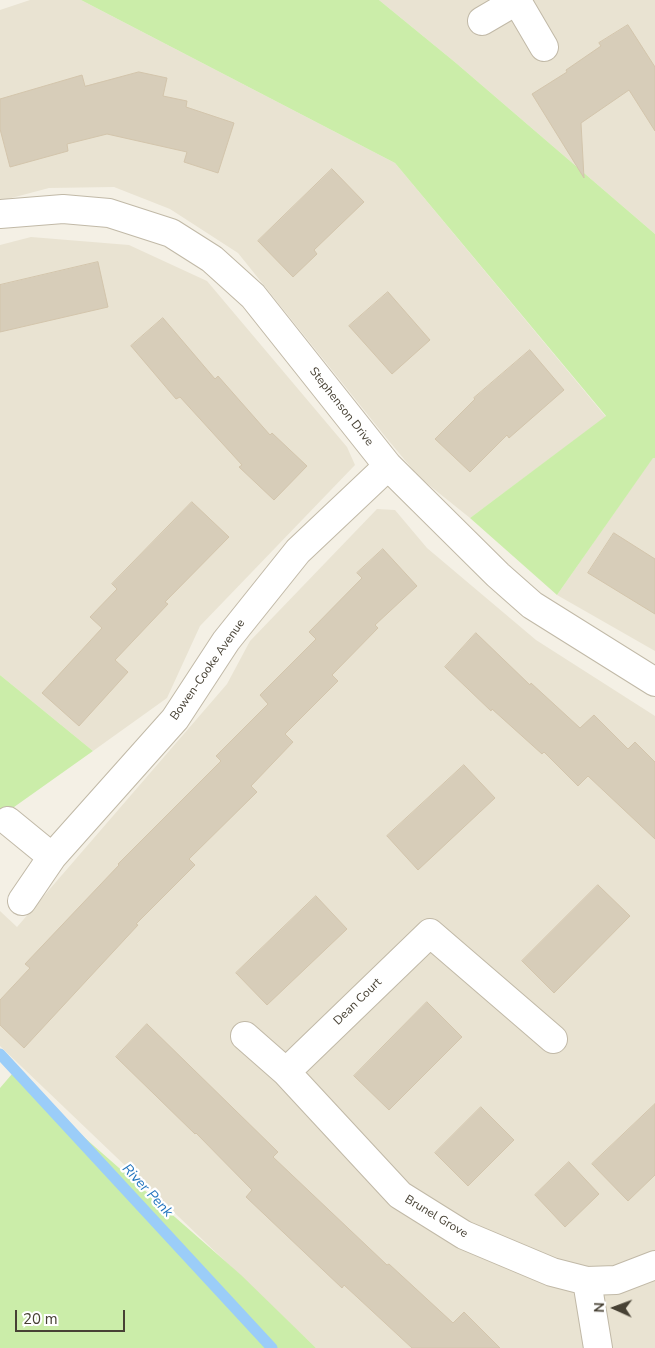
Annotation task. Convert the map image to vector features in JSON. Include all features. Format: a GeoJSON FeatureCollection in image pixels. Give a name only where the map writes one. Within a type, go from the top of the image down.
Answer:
{"type":"FeatureCollection","features":[{"type":"Feature","properties":{"kind":"street"},"geometry":{"type":"LineString","coordinates":[[482,21],[517,0],[544,47]]}},
{"type":"Feature","properties":{"kind":"street","name":"Stephenson Drive"},"geometry":{"type":"LineString","coordinates":[[0,214],[63,209],[109,213],[171,232],[212,259],[253,296],[388,466],[498,576],[532,605],[655,682]]}},
{"type":"Feature","properties":{"kind":"street","name":"Bowen-Cooke Avenue"},"geometry":{"type":"LineString","coordinates":[[22,901],[52,857],[175,719],[226,642],[298,551],[388,466]]}},
{"type":"Feature","properties":{"kind":"street"},"geometry":{"type":"LineString","coordinates":[[8,821],[52,857]]}},
{"type":"Feature","properties":{"kind":"street","name":"Dean Court"},"geometry":{"type":"LineString","coordinates":[[286,1072],[430,933],[552,1039]]}},
{"type":"Feature","properties":{"kind":"street","name":"Brunel Grove"},"geometry":{"type":"LineString","coordinates":[[245,1036],[286,1072],[400,1195],[464,1235],[552,1272],[587,1281],[616,1280],[655,1265]]}},
{"type":"Feature","properties":{"kind":"street"},"geometry":{"type":"LineString","coordinates":[[587,1281],[598,1348]]}},
{"type":"Feature","properties":{"kind":"shaded area"},"geometry":{"type":"Polygon","coordinates":[[[30,0],[81,0],[395,163],[606,417],[470,518],[419,477],[238,253],[170,209],[114,187],[49,188],[0,201],[0,10],[30,0]]]}},
{"type":"Feature","properties":{"kind":"shaded area"},"geometry":{"type":"Polygon","coordinates":[[[379,0],[655,0],[655,234],[456,63],[379,0]]]}},
{"type":"Feature","properties":{"kind":"shaded area"},"geometry":{"type":"Polygon","coordinates":[[[31,237],[129,245],[207,281],[347,447],[355,465],[200,626],[167,698],[93,751],[0,675],[0,245],[31,237]]]}},
{"type":"Feature","properties":{"kind":"shaded area"},"geometry":{"type":"Polygon","coordinates":[[[653,457],[655,458],[655,651],[557,595],[653,457]]]}},
{"type":"Feature","properties":{"kind":"shaded area"},"geometry":{"type":"Polygon","coordinates":[[[377,509],[395,510],[427,548],[536,640],[655,716],[655,1348],[316,1348],[0,1046],[0,911],[17,927],[227,684],[250,641],[377,509]]]}},
{"type":"Feature","properties":{"kind":"green space"},"geometry":{"type":"Polygon","coordinates":[[[81,0],[379,0],[456,63],[655,234],[655,458],[653,458],[557,595],[470,518],[606,416],[395,163],[81,0]]]}},
{"type":"Feature","properties":{"kind":"green space"},"geometry":{"type":"Polygon","coordinates":[[[0,675],[93,751],[0,817],[0,675]]]}},
{"type":"Feature","properties":{"kind":"green space"},"geometry":{"type":"Polygon","coordinates":[[[12,1074],[241,1275],[316,1348],[0,1348],[0,1088],[12,1074]]]}},
{"type":"Feature","properties":{"kind":"building"},"geometry":{"type":"Polygon","coordinates":[[[628,25],[655,67],[655,131],[629,90],[581,123],[584,178],[532,94],[567,72],[566,70],[601,46],[599,43],[628,25]]]}},
{"type":"Feature","properties":{"kind":"building"},"geometry":{"type":"Polygon","coordinates":[[[139,72],[167,78],[163,96],[187,101],[186,107],[234,123],[218,173],[184,162],[187,152],[107,134],[67,144],[68,151],[10,167],[0,129],[0,99],[82,75],[85,86],[139,72]]]}},
{"type":"Feature","properties":{"kind":"building"},"geometry":{"type":"Polygon","coordinates":[[[332,169],[364,202],[314,250],[317,254],[293,277],[258,241],[332,169]]]}},
{"type":"Feature","properties":{"kind":"building"},"geometry":{"type":"Polygon","coordinates":[[[98,262],[108,307],[0,332],[0,285],[98,262]]]}},
{"type":"Feature","properties":{"kind":"building"},"geometry":{"type":"Polygon","coordinates":[[[388,292],[430,340],[392,374],[349,326],[388,292]]]}},
{"type":"Feature","properties":{"kind":"building"},"geometry":{"type":"Polygon","coordinates":[[[163,318],[215,379],[218,376],[270,435],[272,433],[307,466],[274,500],[239,467],[242,465],[180,397],[176,399],[131,346],[163,318]]]}},
{"type":"Feature","properties":{"kind":"building"},"geometry":{"type":"Polygon","coordinates":[[[530,350],[564,390],[509,438],[507,435],[470,472],[435,439],[474,398],[530,350]]]}},
{"type":"Feature","properties":{"kind":"building"},"geometry":{"type":"Polygon","coordinates":[[[192,502],[229,537],[165,602],[168,604],[115,660],[128,672],[79,726],[42,693],[102,628],[90,617],[117,589],[112,584],[192,502]]]}},
{"type":"Feature","properties":{"kind":"building"},"geometry":{"type":"Polygon","coordinates":[[[614,533],[655,559],[655,614],[588,573],[614,533]]]}},
{"type":"Feature","properties":{"kind":"building"},"geometry":{"type":"Polygon","coordinates":[[[383,549],[417,586],[375,625],[378,628],[332,675],[338,681],[285,734],[293,742],[251,786],[257,792],[189,859],[195,865],[136,924],[138,925],[24,1048],[0,1025],[0,1000],[30,968],[25,964],[118,864],[221,761],[216,756],[268,704],[260,695],[316,639],[309,632],[362,578],[357,573],[383,549]]]}},
{"type":"Feature","properties":{"kind":"building"},"geometry":{"type":"Polygon","coordinates":[[[476,633],[530,685],[531,683],[580,728],[594,715],[628,749],[635,742],[655,762],[655,839],[588,776],[578,786],[544,752],[542,754],[492,709],[491,711],[445,667],[476,633]]]}},
{"type":"Feature","properties":{"kind":"building"},"geometry":{"type":"Polygon","coordinates":[[[464,765],[495,798],[418,870],[387,836],[464,765]]]}},
{"type":"Feature","properties":{"kind":"building"},"geometry":{"type":"Polygon","coordinates":[[[598,885],[630,916],[554,993],[522,961],[598,885]]]}},
{"type":"Feature","properties":{"kind":"building"},"geometry":{"type":"Polygon","coordinates":[[[316,896],[347,929],[267,1005],[236,973],[316,896]]]}},
{"type":"Feature","properties":{"kind":"building"},"geometry":{"type":"Polygon","coordinates":[[[427,1002],[462,1037],[389,1110],[354,1076],[427,1002]]]}},
{"type":"Feature","properties":{"kind":"building"},"geometry":{"type":"Polygon","coordinates":[[[147,1024],[278,1152],[273,1157],[387,1265],[389,1264],[453,1323],[464,1312],[500,1348],[412,1348],[344,1285],[342,1288],[246,1197],[252,1190],[196,1133],[116,1057],[147,1024]]]}},
{"type":"Feature","properties":{"kind":"building"},"geometry":{"type":"Polygon","coordinates":[[[655,1104],[655,1175],[628,1201],[592,1164],[655,1104]]]}},
{"type":"Feature","properties":{"kind":"building"},"geometry":{"type":"Polygon","coordinates":[[[481,1107],[514,1140],[468,1186],[435,1153],[481,1107]]]}},
{"type":"Feature","properties":{"kind":"building"},"geometry":{"type":"Polygon","coordinates":[[[569,1162],[599,1194],[565,1227],[535,1195],[569,1162]]]}},
{"type":"Feature","properties":{"kind":"waterway","name":"River Penk"},"geometry":{"type":"LineString","coordinates":[[0,1054],[272,1348]]}}]}
